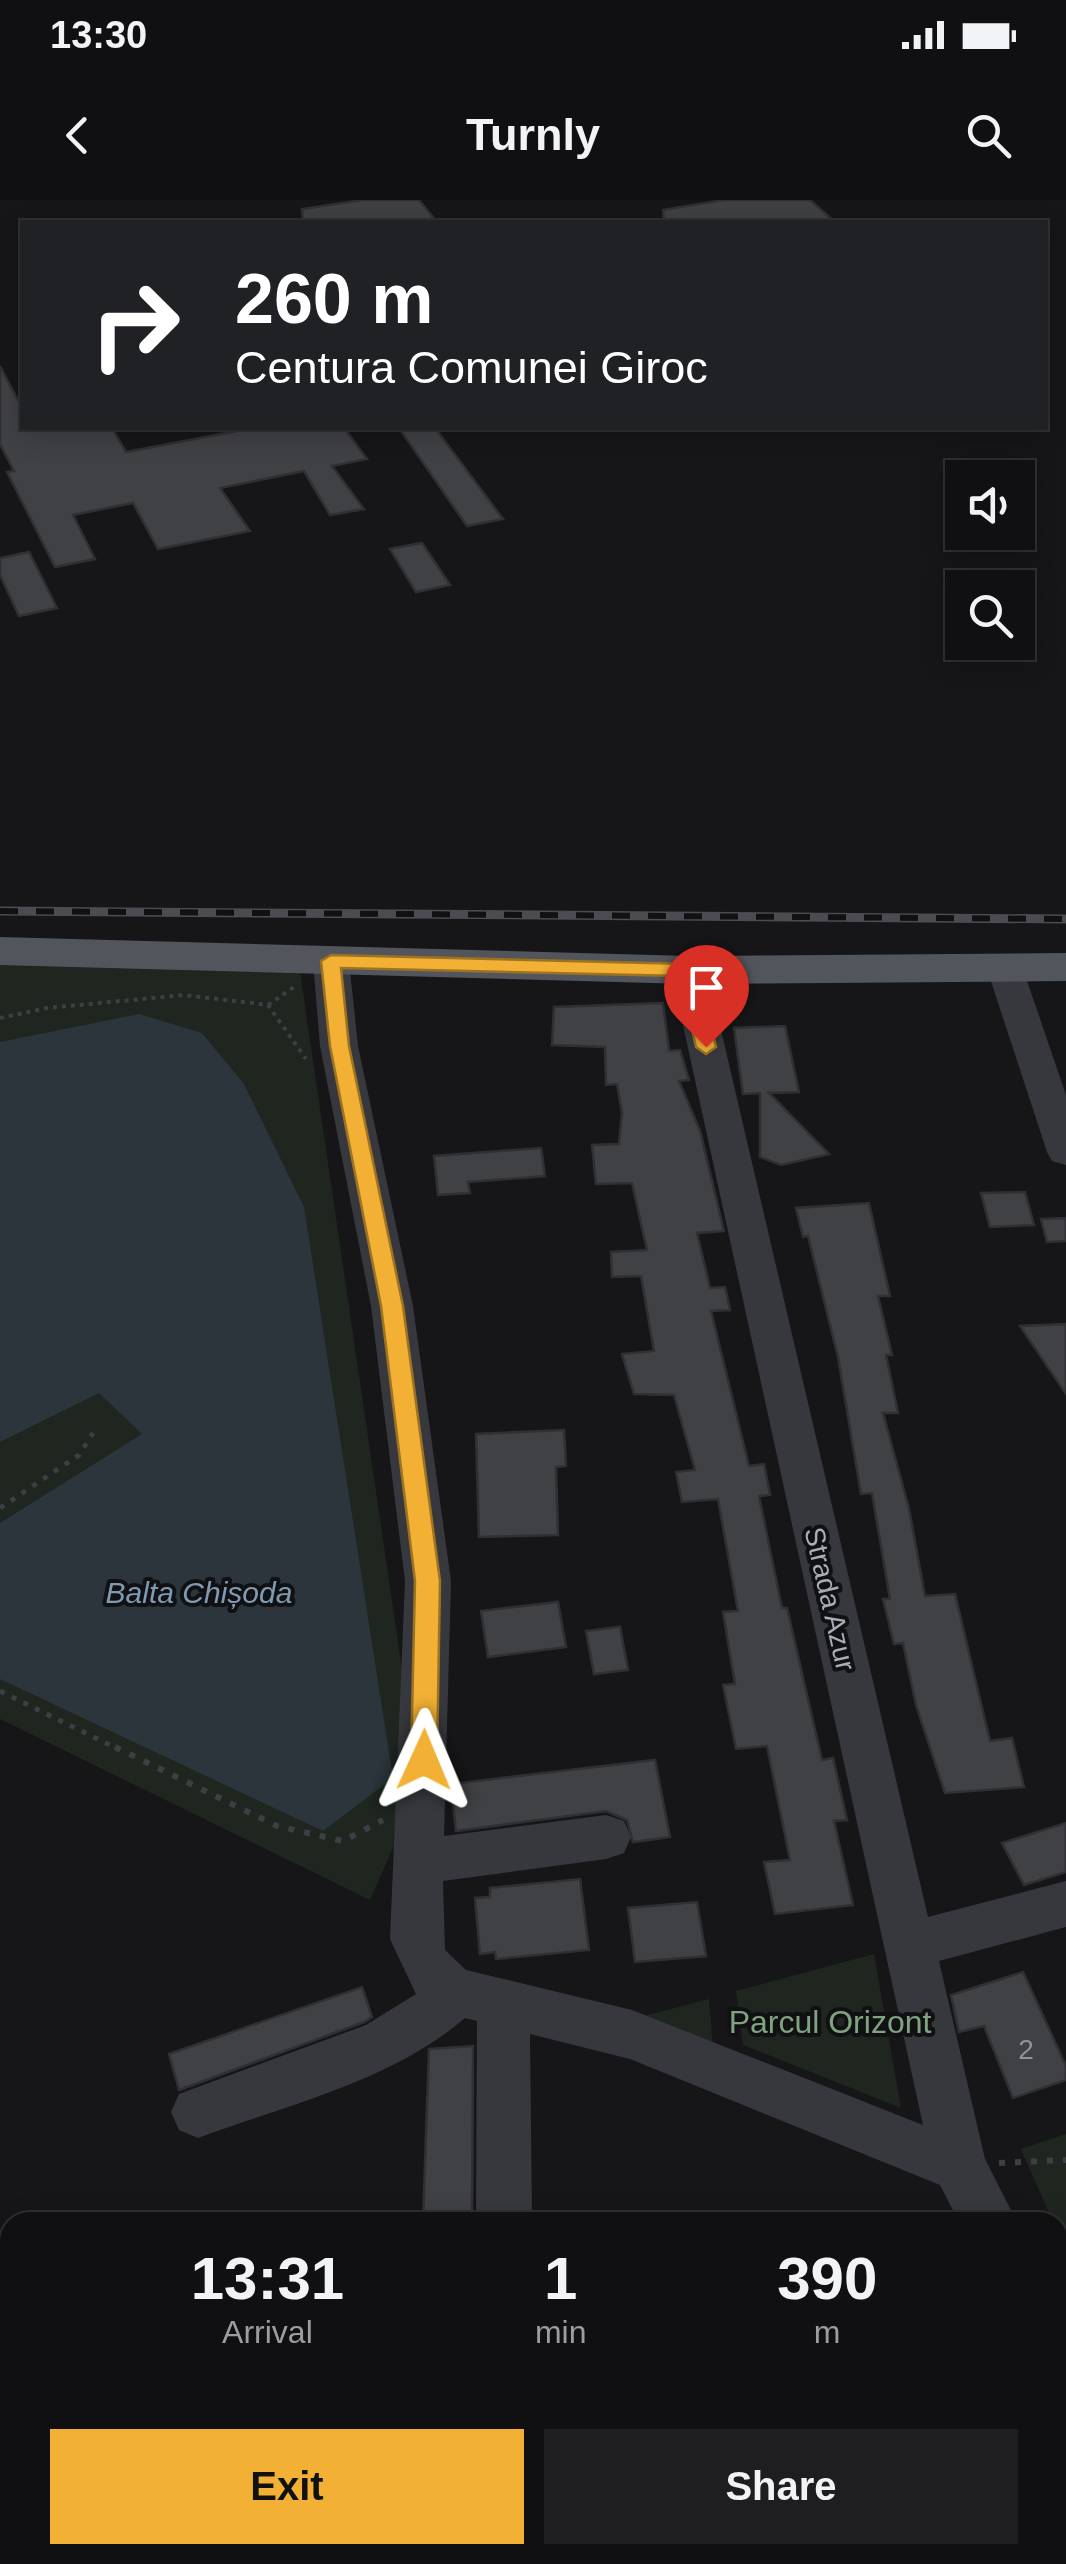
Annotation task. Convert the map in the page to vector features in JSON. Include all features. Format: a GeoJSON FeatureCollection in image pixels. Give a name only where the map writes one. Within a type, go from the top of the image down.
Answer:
{"type":"FeatureCollection","features":[{"type":"Feature","properties":{"kind":"main road"},"geometry":{"type":"LineString","coordinates":[[0,952],[689,970],[1066,967]]}},
{"type":"Feature","properties":{"kind":"street"},"geometry":{"type":"LineString","coordinates":[[331,961],[340,1046],[392,1306],[428,1581],[422,1861],[416,1939],[424,1967],[436,1982],[480,1998],[632,2035],[959,2166]]}},
{"type":"Feature","properties":{"kind":"street"},"geometry":{"type":"LineString","coordinates":[[1004,966],[1066,1152]]}},
{"type":"Feature","properties":{"kind":"street","name":"Strada Azur"},"geometry":{"type":"LineString","coordinates":[[689,970],[959,2166],[984,2212]]}},
{"type":"Feature","properties":{"kind":"street"},"geometry":{"type":"LineString","coordinates":[[422,1861],[606,1837]]}},
{"type":"Feature","properties":{"kind":"street"},"geometry":{"type":"LineString","coordinates":[[909,1946],[1066,1904]]}},
{"type":"Feature","properties":{"kind":"street"},"geometry":{"type":"LineString","coordinates":[[198,2112],[382,2044],[480,1998]]}},
{"type":"Feature","properties":{"kind":"street"},"geometry":{"type":"LineString","coordinates":[[480,1998],[503,2212]]}},
{"type":"Feature","properties":{"kind":"path"},"geometry":{"type":"LineString","coordinates":[[0,1018],[47,1008],[184,995],[268,1005],[298,1042],[314,1075]]}},
{"type":"Feature","properties":{"kind":"path"},"geometry":{"type":"LineString","coordinates":[[0,1508],[79,1455],[93,1433]]}},
{"type":"Feature","properties":{"kind":"path"},"geometry":{"type":"LineString","coordinates":[[0,1691],[277,1826],[343,1841],[397,1813]]}},
{"type":"Feature","properties":{"kind":"path"},"geometry":{"type":"LineString","coordinates":[[959,2166],[1066,2160]]}},
{"type":"Feature","properties":{"kind":"green space","name":"Balta Chișoda"},"geometry":{"type":"Polygon","coordinates":[[[298,958],[411,1731],[407,1816],[370,1900],[0,1719],[0,959],[298,958]]]}},
{"type":"Feature","properties":{"kind":"green space","name":"Parcul Orizont"},"geometry":{"type":"Polygon","coordinates":[[[874,1954],[901,2108],[743,2045],[736,1991],[874,1954]]]}},
{"type":"Feature","properties":{"kind":"green space"},"geometry":{"type":"Polygon","coordinates":[[[709,1999],[713,2048],[632,2019],[709,1999]]]}},
{"type":"Feature","properties":{"kind":"green space"},"geometry":{"type":"Polygon","coordinates":[[[1066,2134],[1066,2212],[1049,2212],[1021,2149],[1066,2134]]]}},
{"type":"Feature","properties":{"kind":"water","name":"Balta Chișoda"},"geometry":{"type":"Polygon","coordinates":[[[139,1014],[202,1033],[244,1084],[304,1207],[393,1778],[323,1831],[0,1679],[0,1523],[142,1434],[99,1393],[0,1442],[0,1042],[139,1014]]]}},
{"type":"Feature","properties":{"kind":"building"},"geometry":{"type":"Polygon","coordinates":[[[363,200],[419,200],[435,220],[303,220],[302,209],[363,200]]]}},
{"type":"Feature","properties":{"kind":"building"},"geometry":{"type":"Polygon","coordinates":[[[724,200],[810,200],[833,220],[664,220],[663,210],[724,200]]]}},
{"type":"Feature","properties":{"kind":"building"},"geometry":{"type":"Polygon","coordinates":[[[0,366],[20,404],[20,430],[113,430],[126,452],[242,430],[345,430],[367,459],[332,466],[364,509],[330,515],[304,471],[220,488],[250,531],[158,549],[133,503],[73,515],[95,559],[55,567],[7,472],[14,471],[0,444],[0,366]]]}},
{"type":"Feature","properties":{"kind":"building"},"geometry":{"type":"Polygon","coordinates":[[[400,430],[436,430],[503,519],[467,526],[400,430]]]}},
{"type":"Feature","properties":{"kind":"building"},"geometry":{"type":"Polygon","coordinates":[[[422,543],[450,585],[416,592],[390,549],[422,543]]]}},
{"type":"Feature","properties":{"kind":"building"},"geometry":{"type":"Polygon","coordinates":[[[29,552],[57,608],[19,616],[0,575],[0,558],[29,552]]]}},
{"type":"Feature","properties":{"kind":"building"},"geometry":{"type":"Polygon","coordinates":[[[663,1003],[669,1051],[680,1050],[689,1080],[679,1081],[700,1131],[724,1231],[697,1233],[710,1288],[725,1287],[730,1310],[711,1311],[749,1466],[764,1464],[770,1495],[759,1496],[782,1608],[787,1608],[822,1760],[833,1758],[847,1820],[834,1821],[853,1905],[775,1914],[764,1862],[790,1860],[767,1746],[736,1749],[723,1685],[735,1684],[723,1612],[738,1611],[718,1499],[682,1502],[676,1472],[695,1470],[674,1395],[634,1394],[622,1354],[654,1351],[641,1276],[612,1277],[611,1252],[647,1250],[632,1183],[596,1184],[592,1145],[619,1144],[622,1113],[617,1084],[606,1085],[605,1047],[552,1045],[554,1007],[663,1003]]]}},
{"type":"Feature","properties":{"kind":"building"},"geometry":{"type":"Polygon","coordinates":[[[785,1026],[799,1092],[769,1093],[829,1154],[781,1165],[760,1157],[760,1093],[743,1094],[734,1028],[785,1026]]]}},
{"type":"Feature","properties":{"kind":"building"},"geometry":{"type":"Polygon","coordinates":[[[541,1148],[545,1176],[468,1182],[470,1193],[438,1195],[434,1156],[541,1148]]]}},
{"type":"Feature","properties":{"kind":"building"},"geometry":{"type":"Polygon","coordinates":[[[1025,1192],[1034,1225],[990,1227],[981,1193],[1025,1192]]]}},
{"type":"Feature","properties":{"kind":"building"},"geometry":{"type":"Polygon","coordinates":[[[869,1203],[890,1296],[878,1296],[892,1355],[886,1355],[898,1413],[883,1413],[909,1509],[925,1596],[955,1594],[990,1741],[1012,1738],[1024,1787],[945,1793],[916,1705],[903,1643],[894,1644],[883,1599],[890,1599],[872,1493],[861,1494],[838,1357],[808,1236],[803,1237],[796,1208],[869,1203]]]}},
{"type":"Feature","properties":{"kind":"building"},"geometry":{"type":"Polygon","coordinates":[[[1066,1218],[1066,1241],[1047,1242],[1041,1219],[1066,1218]]]}},
{"type":"Feature","properties":{"kind":"building"},"geometry":{"type":"Polygon","coordinates":[[[1066,1324],[1066,1394],[1020,1326],[1066,1324]]]}},
{"type":"Feature","properties":{"kind":"building"},"geometry":{"type":"Polygon","coordinates":[[[564,1430],[566,1466],[556,1467],[558,1535],[479,1537],[476,1434],[564,1430]]]}},
{"type":"Feature","properties":{"kind":"building"},"geometry":{"type":"Polygon","coordinates":[[[558,1602],[566,1647],[488,1657],[481,1611],[558,1602]]]}},
{"type":"Feature","properties":{"kind":"building"},"geometry":{"type":"Polygon","coordinates":[[[620,1627],[628,1670],[594,1674],[586,1631],[620,1627]]]}},
{"type":"Feature","properties":{"kind":"building"},"geometry":{"type":"Polygon","coordinates":[[[655,1760],[670,1837],[633,1842],[627,1820],[606,1811],[456,1831],[451,1784],[655,1760]]]}},
{"type":"Feature","properties":{"kind":"building"},"geometry":{"type":"Polygon","coordinates":[[[1066,1823],[1066,1872],[1024,1885],[1002,1843],[1066,1823]]]}},
{"type":"Feature","properties":{"kind":"building"},"geometry":{"type":"Polygon","coordinates":[[[580,1879],[589,1950],[496,1959],[495,1952],[480,1954],[475,1898],[490,1897],[490,1888],[580,1879]]]}},
{"type":"Feature","properties":{"kind":"building"},"geometry":{"type":"Polygon","coordinates":[[[697,1902],[706,1956],[635,1962],[628,1908],[697,1902]]]}},
{"type":"Feature","properties":{"kind":"building"},"geometry":{"type":"Polygon","coordinates":[[[1023,1972],[1066,2066],[1066,2080],[1013,2098],[984,2026],[959,2032],[951,1995],[1023,1972]]]}},
{"type":"Feature","properties":{"kind":"building"},"geometry":{"type":"Polygon","coordinates":[[[362,1987],[372,2017],[364,2022],[179,2090],[169,2054],[362,1987]]]}},
{"type":"Feature","properties":{"kind":"building"},"geometry":{"type":"Polygon","coordinates":[[[473,2046],[472,2212],[423,2212],[429,2049],[473,2046]]]}},
{"type":"Feature","properties":{"kind":"railway"},"geometry":{"type":"LineString","coordinates":[[0,911],[1066,919]]}},
{"type":"Feature","properties":{"kind":"route"},"geometry":{"type":"LineString","coordinates":[[424,1760],[428,1581],[392,1306],[340,1046],[331,961],[689,970],[706,1047]]}}]}
